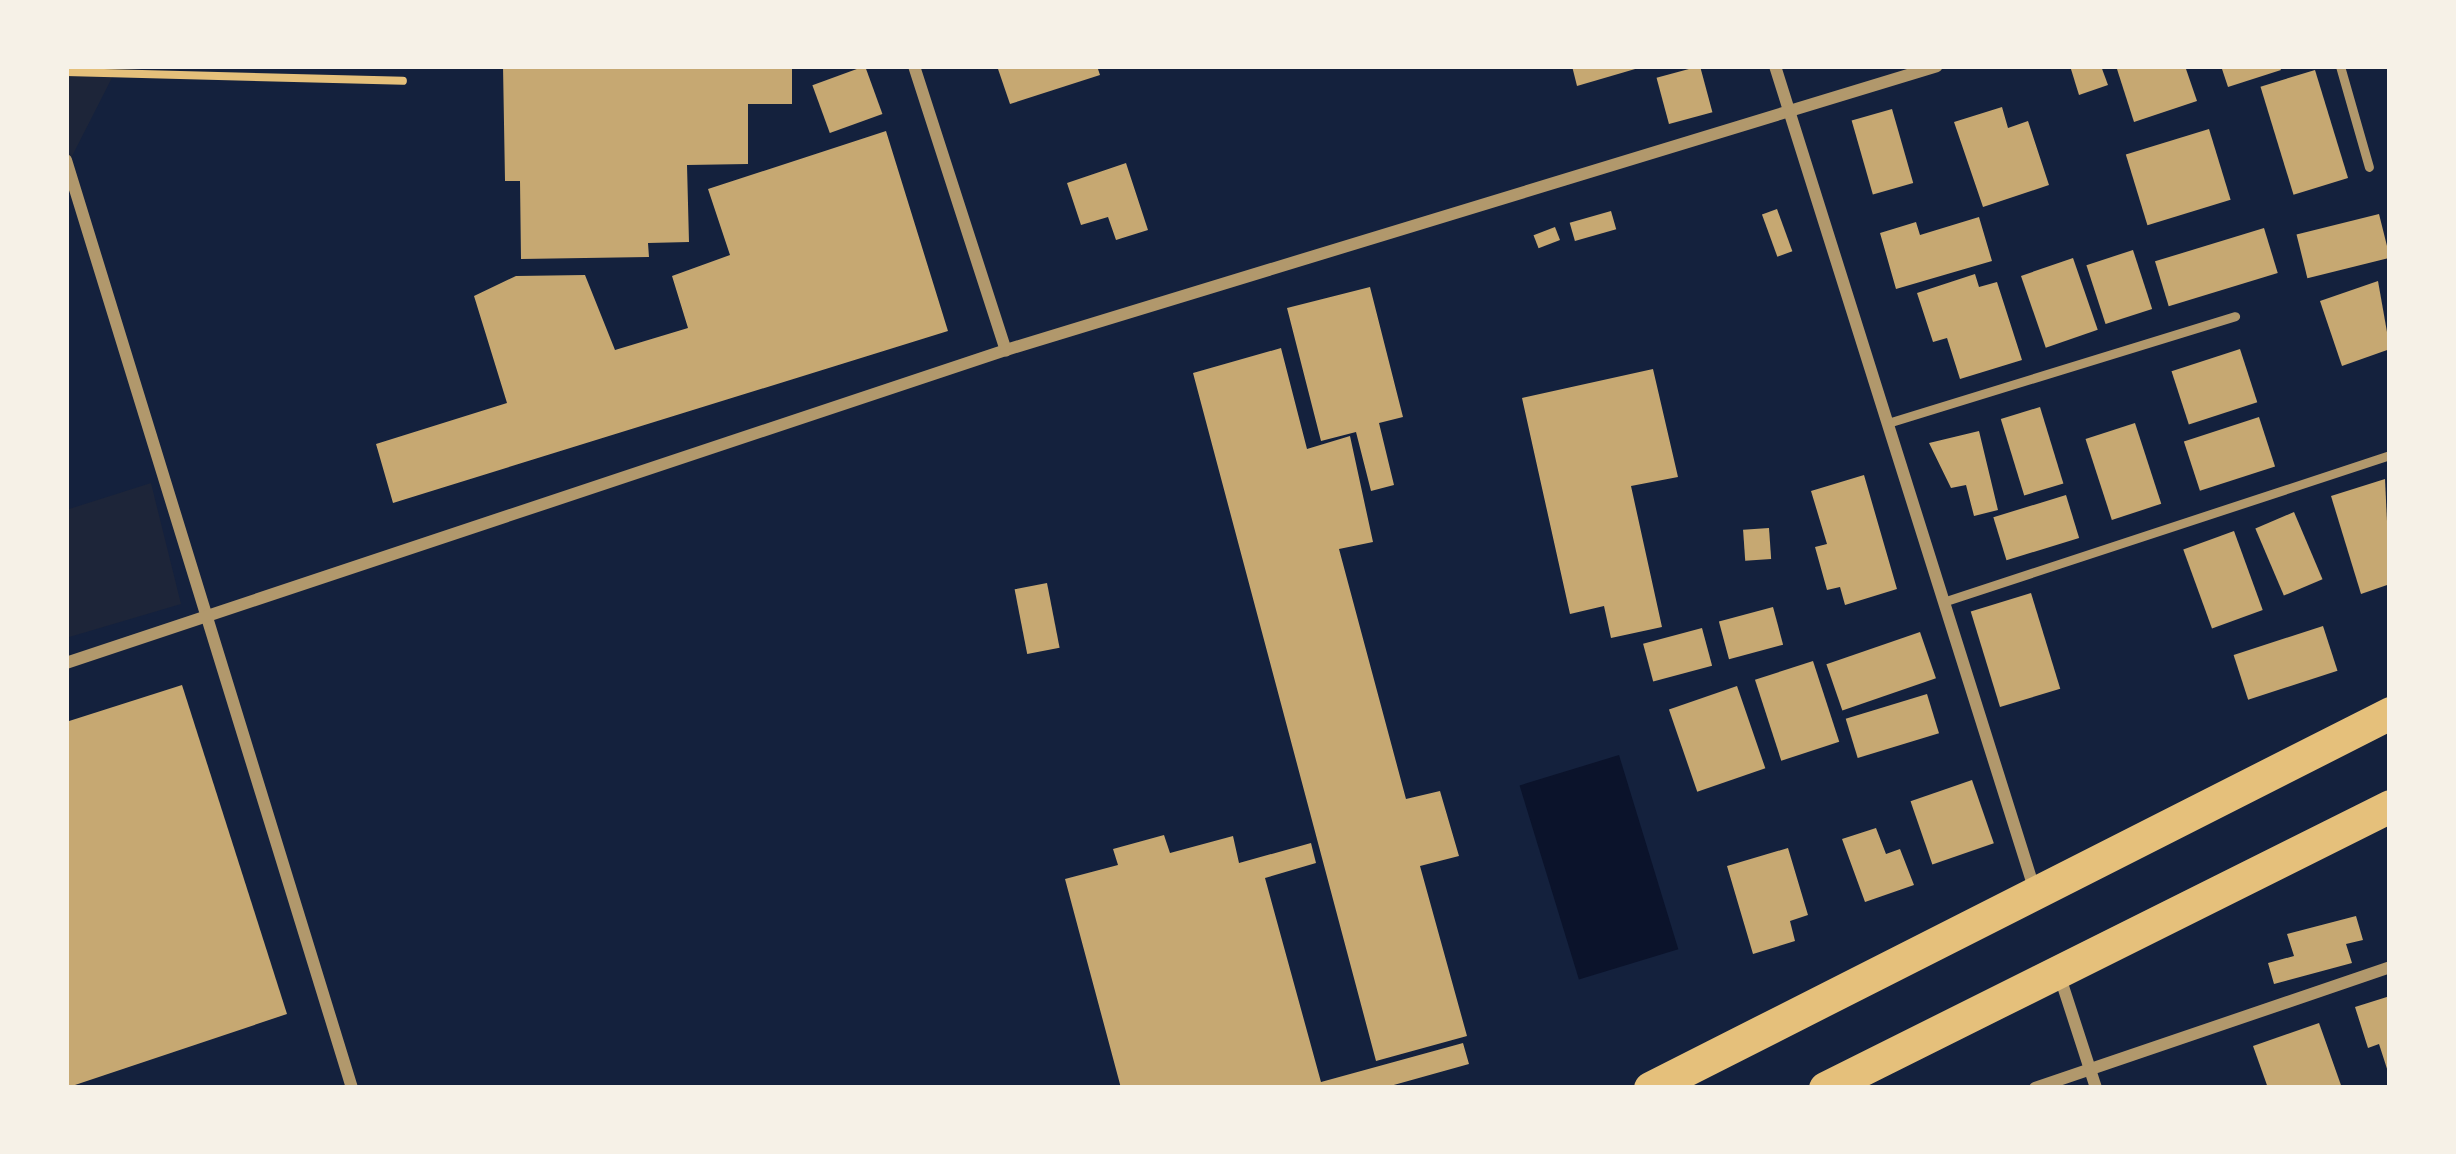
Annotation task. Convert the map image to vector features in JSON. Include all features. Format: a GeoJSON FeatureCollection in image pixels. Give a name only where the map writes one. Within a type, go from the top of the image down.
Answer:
{"type":"FeatureCollection","features":[{"type":"Feature","properties":{"kind":"highway"},"geometry":{"type":"LineString","coordinates":[[1651,1088],[2037,898],[2390,713]]}},
{"type":"Feature","properties":{"kind":"highway"},"geometry":{"type":"LineString","coordinates":[[1825,1088],[2060,976],[2390,806]]}},
{"type":"Feature","properties":{"kind":"street"},"geometry":{"type":"LineString","coordinates":[[914,66],[1006,350]]}},
{"type":"Feature","properties":{"kind":"street"},"geometry":{"type":"LineString","coordinates":[[1775,66],[1949,600],[2037,898]]}},
{"type":"Feature","properties":{"kind":"street"},"geometry":{"type":"LineString","coordinates":[[66,663],[1006,350],[1936,66]]}},
{"type":"Feature","properties":{"kind":"street"},"geometry":{"type":"LineString","coordinates":[[66,160],[352,1088]]}},
{"type":"Feature","properties":{"kind":"street"},"geometry":{"type":"LineString","coordinates":[[2035,1088],[2088,1065],[2390,967]]}},
{"type":"Feature","properties":{"kind":"street"},"geometry":{"type":"LineString","coordinates":[[2060,976],[2096,1088]]}},
{"type":"Feature","properties":{"kind":"lane"},"geometry":{"type":"LineString","coordinates":[[2340,66],[2369,166]]}},
{"type":"Feature","properties":{"kind":"lane"},"geometry":{"type":"LineString","coordinates":[[1891,422],[2235,316]]}},
{"type":"Feature","properties":{"kind":"lane"},"geometry":{"type":"LineString","coordinates":[[1949,600],[2390,455]]}},
{"type":"Feature","properties":{"kind":"path"},"geometry":{"type":"LineString","coordinates":[[66,72],[404,81]]}},
{"type":"Feature","properties":{"kind":"shaded area"},"geometry":{"type":"Polygon","coordinates":[[[66,66],[118,66],[66,168],[66,66]]]}},
{"type":"Feature","properties":{"kind":"shaded area"},"geometry":{"type":"Polygon","coordinates":[[[151,483],[181,604],[66,638],[66,510],[151,483]]]}},
{"type":"Feature","properties":{"kind":"shaded area"},"geometry":{"type":"Polygon","coordinates":[[[1619,755],[1678,949],[1579,980],[1520,785],[1619,755]]]}},
{"type":"Feature","properties":{"kind":"building"},"geometry":{"type":"Polygon","coordinates":[[[503,66],[792,66],[792,104],[748,104],[748,164],[687,165],[689,242],[648,243],[649,257],[521,259],[520,181],[505,181],[503,66]]]}},
{"type":"Feature","properties":{"kind":"building"},"geometry":{"type":"Polygon","coordinates":[[[865,66],[882,114],[830,133],[812,85],[865,66]]]}},
{"type":"Feature","properties":{"kind":"building"},"geometry":{"type":"Polygon","coordinates":[[[997,66],[1097,66],[1100,75],[1010,104],[997,66]]]}},
{"type":"Feature","properties":{"kind":"building"},"geometry":{"type":"Polygon","coordinates":[[[1572,66],[1642,66],[1642,67],[1577,86],[1572,66]]]}},
{"type":"Feature","properties":{"kind":"building"},"geometry":{"type":"Polygon","coordinates":[[[1700,66],[1712,112],[1669,124],[1657,78],[1700,66]]]}},
{"type":"Feature","properties":{"kind":"building"},"geometry":{"type":"Polygon","coordinates":[[[2070,66],[2101,66],[2108,85],[2079,95],[2070,66]]]}},
{"type":"Feature","properties":{"kind":"building"},"geometry":{"type":"Polygon","coordinates":[[[2116,66],[2185,66],[2197,101],[2134,122],[2116,66]]]}},
{"type":"Feature","properties":{"kind":"building"},"geometry":{"type":"Polygon","coordinates":[[[2221,66],[2279,66],[2281,70],[2228,87],[2221,66]]]}},
{"type":"Feature","properties":{"kind":"building"},"geometry":{"type":"Polygon","coordinates":[[[2315,70],[2348,178],[2294,195],[2260,87],[2315,70]]]}},
{"type":"Feature","properties":{"kind":"building"},"geometry":{"type":"Polygon","coordinates":[[[2002,107],[2008,128],[2028,121],[2049,185],[1983,207],[1954,122],[2002,107]]]}},
{"type":"Feature","properties":{"kind":"building"},"geometry":{"type":"Polygon","coordinates":[[[1892,109],[1913,183],[1873,195],[1852,121],[1892,109]]]}},
{"type":"Feature","properties":{"kind":"building"},"geometry":{"type":"Polygon","coordinates":[[[2209,129],[2231,200],[2147,225],[2126,154],[2209,129]]]}},
{"type":"Feature","properties":{"kind":"building"},"geometry":{"type":"Polygon","coordinates":[[[886,131],[948,331],[393,503],[376,444],[507,403],[474,296],[516,276],[585,275],[615,350],[688,328],[672,276],[730,255],[708,189],[886,131]]]}},
{"type":"Feature","properties":{"kind":"building"},"geometry":{"type":"Polygon","coordinates":[[[1126,163],[1148,230],[1116,240],[1108,217],[1081,225],[1067,183],[1126,163]]]}},
{"type":"Feature","properties":{"kind":"building"},"geometry":{"type":"Polygon","coordinates":[[[1777,209],[1792,251],[1777,257],[1762,214],[1777,209]]]}},
{"type":"Feature","properties":{"kind":"building"},"geometry":{"type":"Polygon","coordinates":[[[1611,211],[1616,229],[1575,241],[1570,223],[1611,211]]]}},
{"type":"Feature","properties":{"kind":"building"},"geometry":{"type":"Polygon","coordinates":[[[2379,214],[2390,258],[2307,278],[2297,235],[2379,214]]]}},
{"type":"Feature","properties":{"kind":"building"},"geometry":{"type":"Polygon","coordinates":[[[1979,217],[1992,261],[1896,289],[1880,233],[1916,222],[1920,235],[1979,217]]]}},
{"type":"Feature","properties":{"kind":"building"},"geometry":{"type":"Polygon","coordinates":[[[1555,227],[1560,240],[1539,248],[1534,235],[1555,227]]]}},
{"type":"Feature","properties":{"kind":"building"},"geometry":{"type":"Polygon","coordinates":[[[2264,228],[2278,273],[2169,306],[2155,261],[2264,228]]]}},
{"type":"Feature","properties":{"kind":"building"},"geometry":{"type":"Polygon","coordinates":[[[2133,250],[2152,309],[2106,324],[2086,265],[2133,250]]]}},
{"type":"Feature","properties":{"kind":"building"},"geometry":{"type":"Polygon","coordinates":[[[2073,258],[2098,330],[2046,348],[2021,276],[2073,258]]]}},
{"type":"Feature","properties":{"kind":"building"},"geometry":{"type":"Polygon","coordinates":[[[1975,274],[1979,287],[1997,282],[2022,360],[1960,379],[1947,338],[1933,342],[1917,293],[1975,274]]]}},
{"type":"Feature","properties":{"kind":"building"},"geometry":{"type":"Polygon","coordinates":[[[2378,281],[2390,349],[2342,366],[2320,301],[2378,281]]]}},
{"type":"Feature","properties":{"kind":"building"},"geometry":{"type":"Polygon","coordinates":[[[1370,287],[1403,417],[1379,423],[1394,485],[1371,491],[1356,432],[1321,441],[1287,308],[1370,287]]]}},
{"type":"Feature","properties":{"kind":"building"},"geometry":{"type":"Polygon","coordinates":[[[1281,348],[1307,449],[1350,436],[1373,542],[1339,549],[1406,799],[1440,791],[1459,856],[1420,866],[1467,1036],[1376,1061],[1193,373],[1281,348]]]}},
{"type":"Feature","properties":{"kind":"building"},"geometry":{"type":"Polygon","coordinates":[[[2240,349],[2257,402],[2189,425],[2172,371],[2240,349]]]}},
{"type":"Feature","properties":{"kind":"building"},"geometry":{"type":"Polygon","coordinates":[[[1653,369],[1678,477],[1631,486],[1662,627],[1611,638],[1604,606],[1570,614],[1522,398],[1653,369]]]}},
{"type":"Feature","properties":{"kind":"building"},"geometry":{"type":"Polygon","coordinates":[[[2040,407],[2063,484],[2024,495],[2001,419],[2040,407]]]}},
{"type":"Feature","properties":{"kind":"building"},"geometry":{"type":"Polygon","coordinates":[[[2259,417],[2275,466],[2200,491],[2184,441],[2259,417]]]}},
{"type":"Feature","properties":{"kind":"building"},"geometry":{"type":"Polygon","coordinates":[[[2135,423],[2161,504],[2112,520],[2086,439],[2135,423]]]}},
{"type":"Feature","properties":{"kind":"building"},"geometry":{"type":"Polygon","coordinates":[[[1979,431],[1998,510],[1974,516],[1966,485],[1951,488],[1929,443],[1979,431]]]}},
{"type":"Feature","properties":{"kind":"building"},"geometry":{"type":"Polygon","coordinates":[[[1864,475],[1897,589],[1845,605],[1840,587],[1827,590],[1815,547],[1827,544],[1811,491],[1864,475]]]}},
{"type":"Feature","properties":{"kind":"building"},"geometry":{"type":"Polygon","coordinates":[[[2385,479],[2390,584],[2361,594],[2331,496],[2385,479]]]}},
{"type":"Feature","properties":{"kind":"building"},"geometry":{"type":"Polygon","coordinates":[[[2066,495],[2079,538],[2006,560],[1993,517],[2066,495]]]}},
{"type":"Feature","properties":{"kind":"building"},"geometry":{"type":"Polygon","coordinates":[[[2294,512],[2323,579],[2284,596],[2255,528],[2294,512]]]}},
{"type":"Feature","properties":{"kind":"building"},"geometry":{"type":"Polygon","coordinates":[[[1769,528],[1771,559],[1745,561],[1743,530],[1769,528]]]}},
{"type":"Feature","properties":{"kind":"building"},"geometry":{"type":"Polygon","coordinates":[[[2234,531],[2263,610],[2212,628],[2183,549],[2234,531]]]}},
{"type":"Feature","properties":{"kind":"building"},"geometry":{"type":"Polygon","coordinates":[[[1047,583],[1060,648],[1027,654],[1015,589],[1047,583]]]}},
{"type":"Feature","properties":{"kind":"building"},"geometry":{"type":"Polygon","coordinates":[[[2031,593],[2060,689],[2000,707],[1971,611],[2031,593]]]}},
{"type":"Feature","properties":{"kind":"building"},"geometry":{"type":"Polygon","coordinates":[[[1773,607],[1783,645],[1729,659],[1719,621],[1773,607]]]}},
{"type":"Feature","properties":{"kind":"building"},"geometry":{"type":"Polygon","coordinates":[[[2323,626],[2338,671],[2248,700],[2234,655],[2323,626]]]}},
{"type":"Feature","properties":{"kind":"building"},"geometry":{"type":"Polygon","coordinates":[[[1702,628],[1712,666],[1653,681],[1643,644],[1702,628]]]}},
{"type":"Feature","properties":{"kind":"building"},"geometry":{"type":"Polygon","coordinates":[[[1920,632],[1936,678],[1842,711],[1826,664],[1920,632]]]}},
{"type":"Feature","properties":{"kind":"building"},"geometry":{"type":"Polygon","coordinates":[[[1813,661],[1839,742],[1781,761],[1755,680],[1813,661]]]}},
{"type":"Feature","properties":{"kind":"building"},"geometry":{"type":"Polygon","coordinates":[[[182,685],[287,1014],[66,1088],[66,722],[182,685]]]}},
{"type":"Feature","properties":{"kind":"building"},"geometry":{"type":"Polygon","coordinates":[[[1737,686],[1765,768],[1697,792],[1669,709],[1737,686]]]}},
{"type":"Feature","properties":{"kind":"building"},"geometry":{"type":"Polygon","coordinates":[[[1927,694],[1939,733],[1858,758],[1846,719],[1927,694]]]}},
{"type":"Feature","properties":{"kind":"building"},"geometry":{"type":"Polygon","coordinates":[[[1972,780],[1994,843],[1932,865],[1911,801],[1972,780]]]}},
{"type":"Feature","properties":{"kind":"building"},"geometry":{"type":"Polygon","coordinates":[[[1876,828],[1886,854],[1900,849],[1914,885],[1865,902],[1842,839],[1876,828]]]}},
{"type":"Feature","properties":{"kind":"building"},"geometry":{"type":"Polygon","coordinates":[[[1164,835],[1170,853],[1233,836],[1239,863],[1311,843],[1316,863],[1265,878],[1321,1082],[1463,1043],[1469,1064],[1383,1088],[1121,1088],[1065,879],[1118,865],[1113,849],[1164,835]]]}},
{"type":"Feature","properties":{"kind":"building"},"geometry":{"type":"Polygon","coordinates":[[[1788,848],[1808,915],[1790,921],[1795,941],[1753,954],[1727,866],[1788,848]]]}},
{"type":"Feature","properties":{"kind":"building"},"geometry":{"type":"Polygon","coordinates":[[[2356,916],[2363,940],[2346,944],[2352,963],[2274,984],[2268,963],[2294,956],[2287,934],[2356,916]]]}},
{"type":"Feature","properties":{"kind":"building"},"geometry":{"type":"Polygon","coordinates":[[[2390,996],[2389,1075],[2379,1044],[2368,1048],[2355,1007],[2390,996]]]}},
{"type":"Feature","properties":{"kind":"building"},"geometry":{"type":"Polygon","coordinates":[[[2319,1023],[2342,1088],[2268,1088],[2253,1046],[2319,1023]]]}}]}
